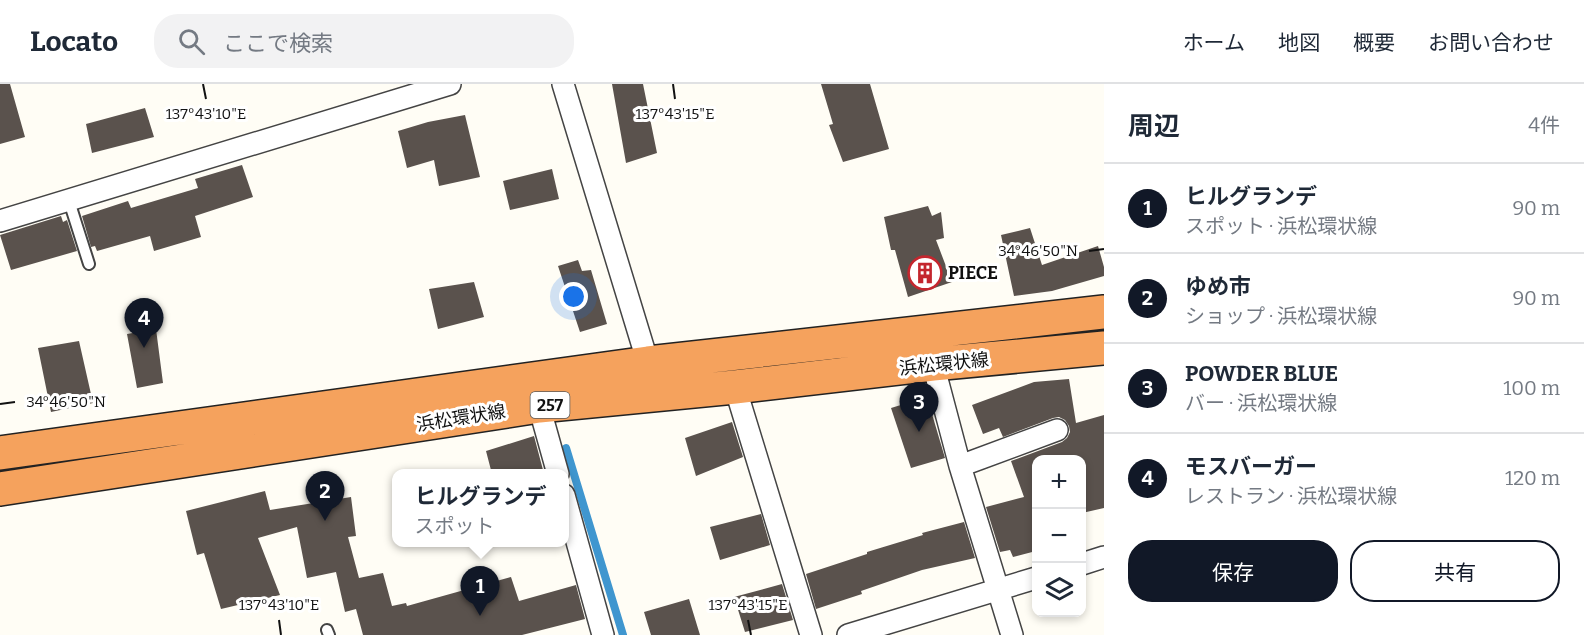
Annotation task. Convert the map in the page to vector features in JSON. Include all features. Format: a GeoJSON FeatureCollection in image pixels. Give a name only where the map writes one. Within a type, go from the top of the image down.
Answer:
{"type":"FeatureCollection","features":[{"type":"Feature","properties":{"kind":"highway","name":"浜松環状線"},"geometry":{"type":"LineString","coordinates":[[0,453],[648,363],[1104,312]]}},
{"type":"Feature","properties":{"kind":"highway","name":"浜松環状線"},"geometry":{"type":"LineString","coordinates":[[0,489],[539,406],[1104,348]]}},
{"type":"Feature","properties":{"kind":"street"},"geometry":{"type":"LineString","coordinates":[[0,221],[450,84]]}},
{"type":"Feature","properties":{"kind":"street"},"geometry":{"type":"LineString","coordinates":[[563,84],[648,363]]}},
{"type":"Feature","properties":{"kind":"street"},"geometry":{"type":"LineString","coordinates":[[933,364],[960,466],[1012,635]]}},
{"type":"Feature","properties":{"kind":"street"},"geometry":{"type":"LineString","coordinates":[[735,387],[811,635]]}},
{"type":"Feature","properties":{"kind":"street"},"geometry":{"type":"LineString","coordinates":[[539,406],[557,469]]}},
{"type":"Feature","properties":{"kind":"street"},"geometry":{"type":"LineString","coordinates":[[960,466],[1057,430]]}},
{"type":"Feature","properties":{"kind":"street"},"geometry":{"type":"LineString","coordinates":[[569,513],[603,635]]}},
{"type":"Feature","properties":{"kind":"street"},"geometry":{"type":"LineString","coordinates":[[1085,563],[1104,557]]}},
{"type":"Feature","properties":{"kind":"street"},"geometry":{"type":"LineString","coordinates":[[848,635],[1032,579]]}},
{"type":"Feature","properties":{"kind":"lane"},"geometry":{"type":"LineString","coordinates":[[69,201],[89,264]]}},
{"type":"Feature","properties":{"kind":"building"},"geometry":{"type":"Polygon","coordinates":[[[0,84],[10,84],[25,137],[0,144],[0,84]]]}},
{"type":"Feature","properties":{"kind":"building"},"geometry":{"type":"Polygon","coordinates":[[[612,84],[643,84],[657,153],[626,163],[612,84]]]}},
{"type":"Feature","properties":{"kind":"building"},"geometry":{"type":"Polygon","coordinates":[[[821,84],[870,84],[889,149],[843,162],[829,125],[833,124],[821,84]]]}},
{"type":"Feature","properties":{"kind":"building"},"geometry":{"type":"Polygon","coordinates":[[[145,108],[154,137],[92,153],[86,124],[145,108]]]}},
{"type":"Feature","properties":{"kind":"building"},"geometry":{"type":"Polygon","coordinates":[[[465,115],[480,177],[439,186],[434,160],[407,168],[398,131],[465,115]]]}},
{"type":"Feature","properties":{"kind":"building"},"geometry":{"type":"Polygon","coordinates":[[[242,165],[253,197],[195,216],[201,237],[154,251],[150,236],[97,251],[95,246],[91,247],[82,216],[128,201],[131,208],[198,188],[195,179],[242,165]]]}},
{"type":"Feature","properties":{"kind":"building"},"geometry":{"type":"Polygon","coordinates":[[[552,169],[559,199],[510,210],[503,181],[552,169]]]}},
{"type":"Feature","properties":{"kind":"building"},"geometry":{"type":"Polygon","coordinates":[[[928,206],[932,216],[941,212],[944,238],[936,240],[952,282],[908,297],[895,250],[891,250],[884,217],[928,206]]]}},
{"type":"Feature","properties":{"kind":"building"},"geometry":{"type":"Polygon","coordinates":[[[61,216],[63,222],[67,220],[77,251],[11,270],[0,235],[61,216]]]}},
{"type":"Feature","properties":{"kind":"building"},"geometry":{"type":"Polygon","coordinates":[[[1030,228],[1042,265],[1098,246],[1104,276],[1052,291],[1014,296],[1001,235],[1030,228]]]}},
{"type":"Feature","properties":{"kind":"building"},"geometry":{"type":"Polygon","coordinates":[[[578,260],[582,271],[591,270],[607,324],[580,332],[558,266],[578,260]]]}},
{"type":"Feature","properties":{"kind":"building"},"geometry":{"type":"Polygon","coordinates":[[[474,282],[484,317],[438,329],[429,289],[474,282]]]}},
{"type":"Feature","properties":{"kind":"building"},"geometry":{"type":"Polygon","coordinates":[[[156,329],[163,383],[137,388],[127,334],[156,329]]]}},
{"type":"Feature","properties":{"kind":"building"},"geometry":{"type":"Polygon","coordinates":[[[79,341],[93,403],[51,412],[38,348],[79,341]]]}},
{"type":"Feature","properties":{"kind":"building"},"geometry":{"type":"Polygon","coordinates":[[[1069,379],[1076,423],[1104,415],[1104,508],[1086,512],[1086,455],[1032,455],[1032,552],[1013,557],[1010,550],[1000,552],[986,507],[1024,497],[1011,461],[1062,442],[1070,432],[1069,426],[1059,417],[1003,437],[999,428],[983,434],[972,405],[1034,382],[1069,379]]]}},
{"type":"Feature","properties":{"kind":"building"},"geometry":{"type":"Polygon","coordinates":[[[927,397],[945,458],[911,468],[891,408],[927,397]]]}},
{"type":"Feature","properties":{"kind":"building"},"geometry":{"type":"Polygon","coordinates":[[[732,422],[743,457],[696,476],[685,438],[732,422]]]}},
{"type":"Feature","properties":{"kind":"building"},"geometry":{"type":"Polygon","coordinates":[[[534,436],[543,469],[491,469],[486,451],[534,436]]]}},
{"type":"Feature","properties":{"kind":"building"},"geometry":{"type":"Polygon","coordinates":[[[265,491],[270,510],[351,497],[356,536],[348,537],[359,578],[383,573],[392,606],[406,603],[407,606],[511,577],[519,601],[576,585],[585,619],[522,635],[363,635],[356,609],[345,612],[336,572],[307,578],[297,527],[258,538],[280,595],[221,609],[204,553],[197,555],[186,511],[265,491]]]}},
{"type":"Feature","properties":{"kind":"building"},"geometry":{"type":"Polygon","coordinates":[[[761,514],[770,545],[720,560],[710,527],[761,514]]]}},
{"type":"Feature","properties":{"kind":"building"},"geometry":{"type":"Polygon","coordinates":[[[964,522],[975,558],[922,570],[861,591],[862,594],[816,609],[806,574],[923,535],[922,533],[964,522]]]}},
{"type":"Feature","properties":{"kind":"building"},"geometry":{"type":"Polygon","coordinates":[[[782,584],[793,620],[745,632],[734,597],[782,584]]]}},
{"type":"Feature","properties":{"kind":"building"},"geometry":{"type":"Polygon","coordinates":[[[689,599],[700,635],[651,635],[644,612],[689,599]]]}},
{"type":"Feature","properties":{"kind":"waterway"},"geometry":{"type":"LineString","coordinates":[[566,448],[623,635]]}},
{"type":"Feature","properties":{"kind":"place","name":"PIECE"},"geometry":{"type":"Point","coordinates":[925,273]}},
{"type":"Feature","properties":{"kind":"place","name":"モスバーガー"},"geometry":{"type":"Point","coordinates":[144,348]}},
{"type":"Feature","properties":{"kind":"place","name":"POWDER BLUE"},"geometry":{"type":"Point","coordinates":[919,432]}},
{"type":"Feature","properties":{"kind":"place","name":"ゆめ市"},"geometry":{"type":"Point","coordinates":[325,521]}},
{"type":"Feature","properties":{"kind":"place","name":"ヒルグランデ"},"geometry":{"type":"Point","coordinates":[480,616]}}]}
